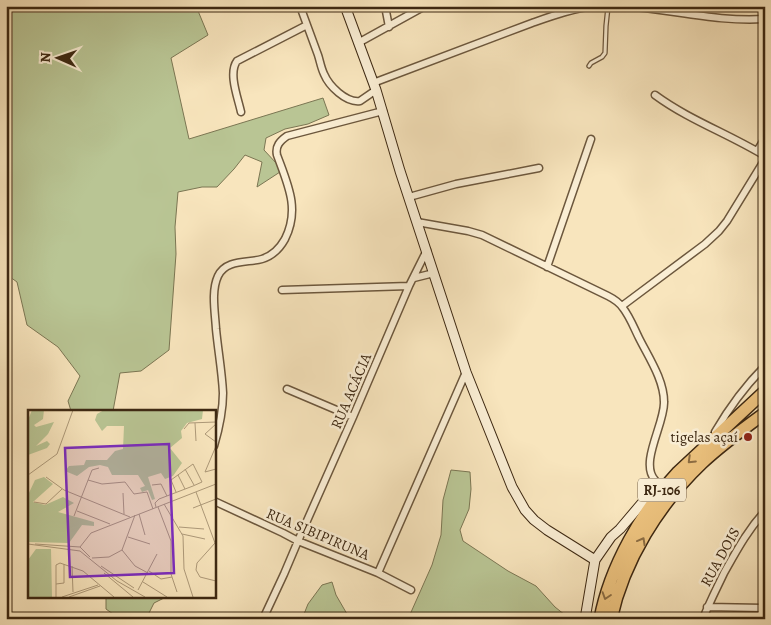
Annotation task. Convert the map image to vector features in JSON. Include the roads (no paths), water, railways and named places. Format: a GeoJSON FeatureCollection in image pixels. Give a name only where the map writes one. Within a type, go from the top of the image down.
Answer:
{"type":"FeatureCollection","features":[{"type":"Feature","properties":{"kind":"highway","name":"RJ-106"},"geometry":{"type":"LineString","coordinates":[[600,619],[611,582],[622,557],[637,527],[657,497],[678,472],[765,390]]}},
{"type":"Feature","properties":{"kind":"highway","name":"RJ-106"},"geometry":{"type":"LineString","coordinates":[[611,619],[630,564],[642,540],[663,507],[702,463],[765,414]]}},
{"type":"Feature","properties":{"kind":"main road"},"geometry":{"type":"LineString","coordinates":[[345,6],[375,86],[400,171],[466,372],[512,487],[534,520],[595,560]]}},
{"type":"Feature","properties":{"kind":"main road"},"geometry":{"type":"LineString","coordinates":[[585,619],[595,560],[611,537],[642,502],[657,497]]}},
{"type":"Feature","properties":{"kind":"street"},"geometry":{"type":"LineString","coordinates":[[300,6],[324,74],[344,98],[356,102],[360,101],[375,86],[532,23],[594,6],[642,8],[739,19],[765,19]]}},
{"type":"Feature","properties":{"kind":"street"},"geometry":{"type":"LineString","coordinates":[[384,6],[389,27]]}},
{"type":"Feature","properties":{"kind":"street"},"geometry":{"type":"LineString","coordinates":[[358,43],[425,6]]}},
{"type":"Feature","properties":{"kind":"street"},"geometry":{"type":"LineString","coordinates":[[241,112],[233,75],[234,66],[237,61],[308,25]]}},
{"type":"Feature","properties":{"kind":"street"},"geometry":{"type":"LineString","coordinates":[[622,306],[704,244],[719,230],[727,221],[765,158],[757,151],[687,115],[655,95]]}},
{"type":"Feature","properties":{"kind":"street"},"geometry":{"type":"LineString","coordinates":[[215,441],[223,394],[215,312],[215,286],[217,277],[223,268],[235,263],[263,259],[272,255],[288,234],[293,212],[292,201],[276,152],[278,144],[287,136],[383,111]]}},
{"type":"Feature","properties":{"kind":"street"},"geometry":{"type":"LineString","coordinates":[[757,151],[765,138]]}},
{"type":"Feature","properties":{"kind":"street"},"geometry":{"type":"LineString","coordinates":[[547,267],[592,139]]}},
{"type":"Feature","properties":{"kind":"street"},"geometry":{"type":"LineString","coordinates":[[409,197],[473,181],[539,168]]}},
{"type":"Feature","properties":{"kind":"street"},"geometry":{"type":"LineString","coordinates":[[417,222],[476,233],[608,296],[622,306],[662,388],[664,405],[651,452],[650,464],[655,480],[665,487]]}},
{"type":"Feature","properties":{"kind":"street","name":"RUA ACÁCIA"},"geometry":{"type":"LineString","coordinates":[[263,619],[354,417],[409,286],[427,250]]}},
{"type":"Feature","properties":{"kind":"street"},"geometry":{"type":"LineString","coordinates":[[414,278],[434,273]]}},
{"type":"Feature","properties":{"kind":"street"},"geometry":{"type":"LineString","coordinates":[[282,290],[409,286]]}},
{"type":"Feature","properties":{"kind":"street"},"geometry":{"type":"LineString","coordinates":[[710,442],[740,394],[765,366]]}},
{"type":"Feature","properties":{"kind":"street"},"geometry":{"type":"LineString","coordinates":[[378,573],[466,372]]}},
{"type":"Feature","properties":{"kind":"street"},"geometry":{"type":"LineString","coordinates":[[287,389],[354,417]]}},
{"type":"Feature","properties":{"kind":"street","name":"RUA SIBIPIRUNA"},"geometry":{"type":"LineString","coordinates":[[215,502],[298,541],[378,573],[411,590]]}},
{"type":"Feature","properties":{"kind":"street","name":"RUA DOIS"},"geometry":{"type":"LineString","coordinates":[[703,619],[707,607],[741,542],[765,511]]}},
{"type":"Feature","properties":{"kind":"street"},"geometry":{"type":"LineString","coordinates":[[707,607],[765,608]]}},
{"type":"Feature","properties":{"kind":"lane"},"geometry":{"type":"LineString","coordinates":[[589,66],[605,53],[608,6]]}},
{"type":"Feature","properties":{"kind":"place","name":"tigelas açaí"},"geometry":{"type":"Point","coordinates":[748,437]}}]}
